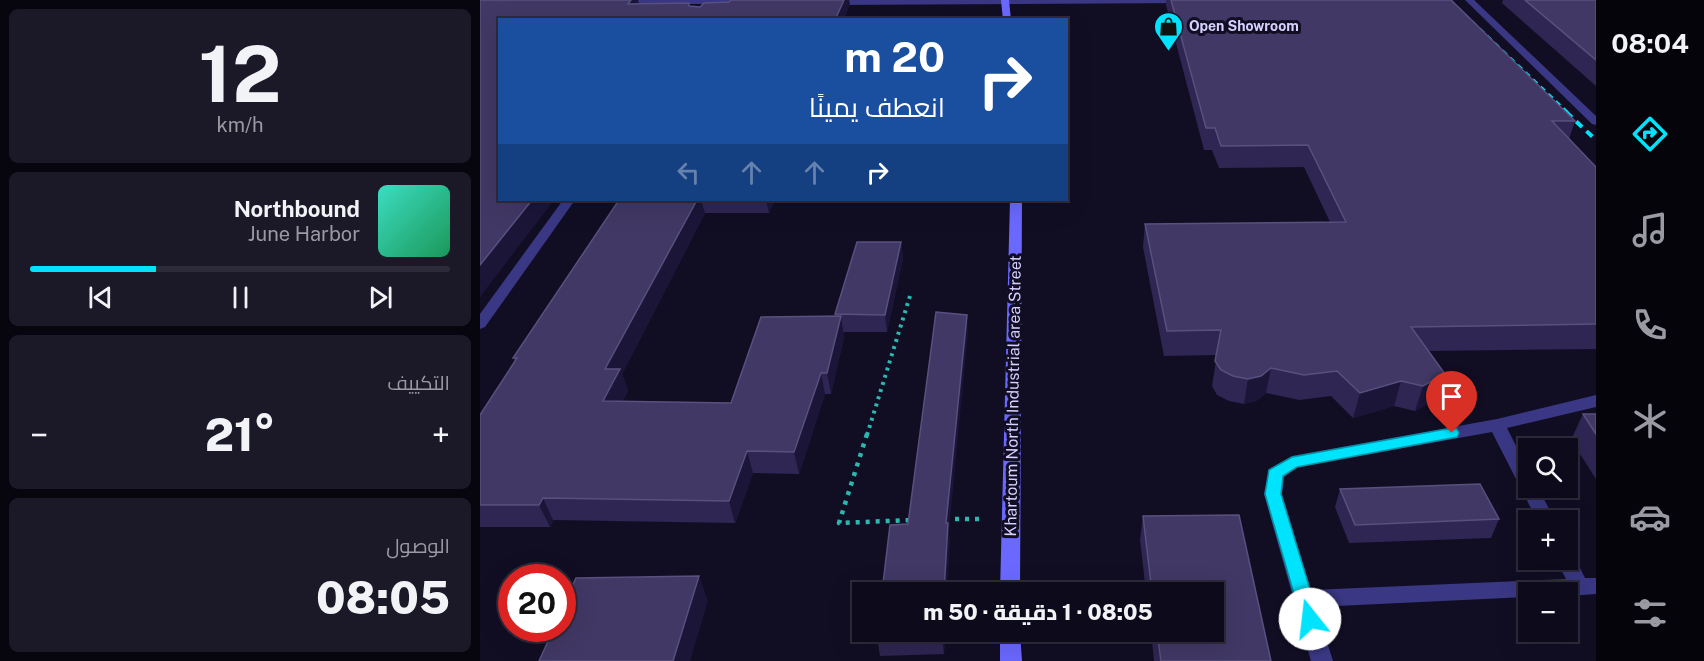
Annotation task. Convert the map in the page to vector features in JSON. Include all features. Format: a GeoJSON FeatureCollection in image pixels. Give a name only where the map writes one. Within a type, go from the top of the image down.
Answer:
{"type":"FeatureCollection","features":[{"type":"Feature","properties":{"kind":"street"},"geometry":{"type":"LineString","coordinates":[[1005,0],[1006,18]]}},
{"type":"Feature","properties":{"kind":"street","name":"Khartoum North Industrial area Street"},"geometry":{"type":"LineString","coordinates":[[1010,582],[1016,201]]}},
{"type":"Feature","properties":{"kind":"street"},"geometry":{"type":"LineString","coordinates":[[1010,642],[1011,661]]}},
{"type":"Feature","properties":{"kind":"lane"},"geometry":{"type":"LineString","coordinates":[[817,2],[1192,0]]}},
{"type":"Feature","properties":{"kind":"lane"},"geometry":{"type":"LineString","coordinates":[[1469,0],[1596,122]]}},
{"type":"Feature","properties":{"kind":"lane"},"geometry":{"type":"LineString","coordinates":[[607,1],[758,1]]}},
{"type":"Feature","properties":{"kind":"lane"},"geometry":{"type":"LineString","coordinates":[[705,10],[712,1]]}},
{"type":"Feature","properties":{"kind":"lane"},"geometry":{"type":"LineString","coordinates":[[480,324],[568,201]]}},
{"type":"Feature","properties":{"kind":"lane"},"geometry":{"type":"LineString","coordinates":[[1322,661],[1273,494],[1275,474],[1292,462],[1497,425],[1596,401]]}},
{"type":"Feature","properties":{"kind":"lane"},"geometry":{"type":"LineString","coordinates":[[1497,425],[1518,466]]}},
{"type":"Feature","properties":{"kind":"lane"},"geometry":{"type":"LineString","coordinates":[[1574,570],[1588,586]]}},
{"type":"Feature","properties":{"kind":"lane"},"geometry":{"type":"LineString","coordinates":[[1304,599],[1588,586]]}},
{"type":"Feature","properties":{"kind":"path"},"geometry":{"type":"LineString","coordinates":[[910,296],[839,523],[922,520]]}},
{"type":"Feature","properties":{"kind":"path"},"geometry":{"type":"LineString","coordinates":[[934,520],[1010,518]]}},
{"type":"Feature","properties":{"kind":"building"},"geometry":{"type":"Polygon","coordinates":[[[480,0],[631,0],[628,4],[689,3],[689,6],[700,7],[704,3],[731,0],[844,0],[836,18],[498,18],[498,201],[531,201],[480,265],[480,0]]]}},
{"type":"Feature","properties":{"kind":"building"},"geometry":{"type":"Polygon","coordinates":[[[1171,0],[1451,0],[1575,121],[1552,121],[1596,167],[1596,324],[1411,327],[1445,374],[1423,386],[1401,381],[1360,393],[1337,371],[1304,375],[1271,368],[1261,376],[1248,379],[1233,376],[1221,370],[1215,361],[1221,330],[1167,331],[1145,224],[1346,222],[1308,145],[1221,146],[1215,128],[1206,128],[1171,0]]]}},
{"type":"Feature","properties":{"kind":"building"},"geometry":{"type":"Polygon","coordinates":[[[1525,0],[1596,0],[1596,60],[1525,0]]]}},
{"type":"Feature","properties":{"kind":"building"},"geometry":{"type":"Polygon","coordinates":[[[618,201],[696,201],[605,369],[620,369],[603,401],[731,403],[761,317],[841,316],[827,373],[821,373],[794,452],[747,451],[729,501],[543,498],[539,505],[480,505],[480,415],[517,358],[513,358],[618,201]]]}},
{"type":"Feature","properties":{"kind":"building"},"geometry":{"type":"Polygon","coordinates":[[[857,242],[901,242],[885,315],[835,314],[857,242]]]}},
{"type":"Feature","properties":{"kind":"building"},"geometry":{"type":"Polygon","coordinates":[[[936,312],[967,315],[946,523],[948,523],[945,582],[883,582],[890,525],[908,524],[936,312]]]}},
{"type":"Feature","properties":{"kind":"building"},"geometry":{"type":"Polygon","coordinates":[[[1583,414],[1596,414],[1596,434],[1583,414]]]}},
{"type":"Feature","properties":{"kind":"building"},"geometry":{"type":"Polygon","coordinates":[[[1480,484],[1499,519],[1355,525],[1340,489],[1480,484]]]}},
{"type":"Feature","properties":{"kind":"building"},"geometry":{"type":"Polygon","coordinates":[[[1239,515],[1271,661],[1161,661],[1158,642],[1224,642],[1224,582],[1151,582],[1143,516],[1239,515]]]}},
{"type":"Feature","properties":{"kind":"building"},"geometry":{"type":"Polygon","coordinates":[[[699,576],[673,661],[539,661],[548,642],[576,642],[576,578],[699,576]]]}},
{"type":"Feature","properties":{"kind":"railway"},"geometry":{"type":"LineString","coordinates":[[1449,0],[1568,113]]}},
{"type":"Feature","properties":{"kind":"railway"},"geometry":{"type":"LineString","coordinates":[[1566,112],[1596,140]]}},
{"type":"Feature","properties":{"kind":"place","name":"Open Showroom"},"geometry":{"type":"Point","coordinates":[1168,52]}},
{"type":"Feature","properties":{"kind":"route"},"geometry":{"type":"LineString","coordinates":[[1310,619],[1273,494],[1275,474],[1292,462],[1452,433]]}}]}
